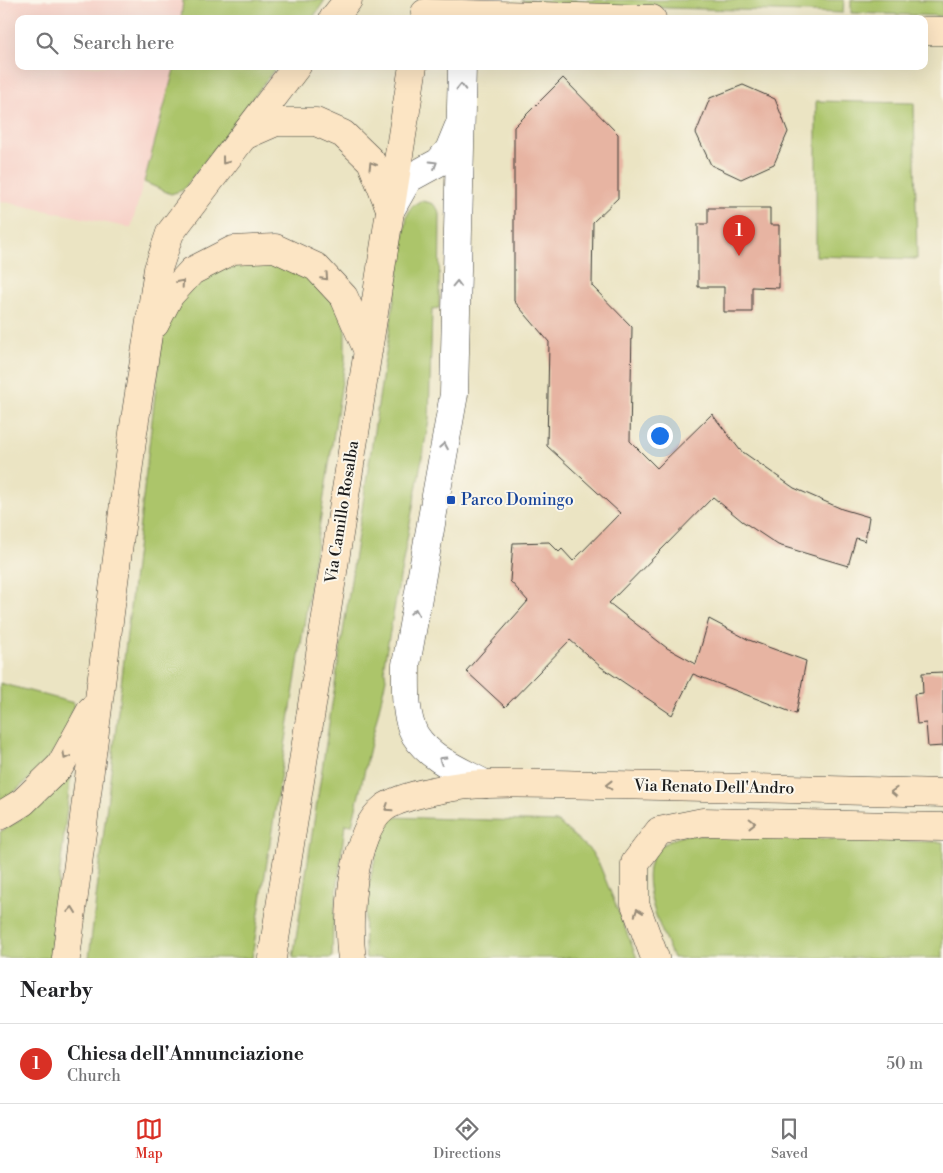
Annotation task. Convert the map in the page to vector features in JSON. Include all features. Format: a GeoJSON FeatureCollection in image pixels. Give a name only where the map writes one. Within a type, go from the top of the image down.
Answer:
{"type":"FeatureCollection","features":[{"type":"Feature","properties":{"kind":"street"},"geometry":{"type":"LineString","coordinates":[[336,15],[348,0]]}},
{"type":"Feature","properties":{"kind":"street"},"geometry":{"type":"LineString","coordinates":[[425,11],[565,15]]}},
{"type":"Feature","properties":{"kind":"street"},"geometry":{"type":"LineString","coordinates":[[928,30],[943,31]]}},
{"type":"Feature","properties":{"kind":"street"},"geometry":{"type":"LineString","coordinates":[[66,958],[98,698],[158,269],[170,233],[294,70]]}},
{"type":"Feature","properties":{"kind":"street","name":"Via Camillo Rosalba"},"geometry":{"type":"LineString","coordinates":[[272,958],[412,70]]}},
{"type":"Feature","properties":{"kind":"street"},"geometry":{"type":"LineString","coordinates":[[462,70],[454,394],[406,665],[407,705],[415,734],[437,758],[485,784]]}},
{"type":"Feature","properties":{"kind":"street"},"geometry":{"type":"LineString","coordinates":[[243,137],[276,122],[316,122],[343,134],[371,161],[383,186],[390,210]]}},
{"type":"Feature","properties":{"kind":"street"},"geometry":{"type":"LineString","coordinates":[[390,210],[408,179],[439,162],[449,150],[460,123]]}},
{"type":"Feature","properties":{"kind":"street"},"geometry":{"type":"LineString","coordinates":[[147,339],[170,295],[192,271],[233,250],[275,248],[316,267],[344,297],[367,349]]}},
{"type":"Feature","properties":{"kind":"street"},"geometry":{"type":"LineString","coordinates":[[0,816],[23,802],[60,766],[98,698]]}},
{"type":"Feature","properties":{"kind":"street","name":"Via Renato Dell'Andro"},"geometry":{"type":"LineString","coordinates":[[352,958],[350,922],[361,846],[371,823],[384,808],[409,796],[485,784],[702,786],[943,793]]}},
{"type":"Feature","properties":{"kind":"street"},"geometry":{"type":"LineString","coordinates":[[656,958],[635,904],[635,863],[659,831],[703,822],[943,827]]}},
{"type":"Feature","properties":{"kind":"shaded area"},"geometry":{"type":"Polygon","coordinates":[[[0,0],[183,0],[181,15],[15,15],[15,70],[174,70],[131,228],[0,201],[0,0]]]}},
{"type":"Feature","properties":{"kind":"green space"},"geometry":{"type":"Polygon","coordinates":[[[183,0],[325,0],[315,15],[181,15],[183,0]]]}},
{"type":"Feature","properties":{"kind":"green space"},"geometry":{"type":"Polygon","coordinates":[[[522,0],[844,0],[843,13],[528,4],[522,0]]]}},
{"type":"Feature","properties":{"kind":"green space"},"geometry":{"type":"Polygon","coordinates":[[[851,0],[943,1],[943,16],[851,13],[851,0]]]}},
{"type":"Feature","properties":{"kind":"green space"},"geometry":{"type":"Polygon","coordinates":[[[174,70],[274,70],[183,190],[171,194],[144,182],[174,70]]]}},
{"type":"Feature","properties":{"kind":"green space"},"geometry":{"type":"Polygon","coordinates":[[[816,101],[914,103],[917,259],[816,256],[816,101]]]}},
{"type":"Feature","properties":{"kind":"green space"},"geometry":{"type":"Polygon","coordinates":[[[420,201],[433,204],[440,214],[439,308],[432,309],[429,420],[384,664],[386,679],[352,825],[345,824],[333,925],[332,958],[293,958],[407,216],[412,206],[420,201]]]}},
{"type":"Feature","properties":{"kind":"green space"},"geometry":{"type":"Polygon","coordinates":[[[263,258],[296,266],[333,299],[345,326],[345,362],[252,958],[89,958],[160,352],[166,324],[176,302],[223,263],[263,258]]]}},
{"type":"Feature","properties":{"kind":"green space"},"geometry":{"type":"Polygon","coordinates":[[[0,683],[74,703],[64,735],[56,748],[37,771],[0,804],[0,683]]]}},
{"type":"Feature","properties":{"kind":"green space"},"geometry":{"type":"Polygon","coordinates":[[[71,773],[50,958],[0,958],[0,832],[18,821],[71,773]]]}},
{"type":"Feature","properties":{"kind":"green space"},"geometry":{"type":"Polygon","coordinates":[[[389,817],[558,822],[591,851],[600,866],[637,958],[366,958],[365,923],[369,886],[377,851],[389,817]]]}},
{"type":"Feature","properties":{"kind":"green space"},"geometry":{"type":"Polygon","coordinates":[[[686,835],[943,842],[943,958],[673,958],[652,904],[648,876],[650,862],[656,851],[662,845],[686,835]]]}},
{"type":"Feature","properties":{"kind":"building"},"geometry":{"type":"Polygon","coordinates":[[[563,78],[618,134],[618,198],[593,222],[592,286],[632,327],[630,441],[657,468],[712,414],[740,450],[794,488],[842,509],[869,517],[865,541],[856,538],[848,566],[778,545],[742,521],[713,497],[609,603],[667,648],[696,664],[709,619],[749,640],[806,661],[796,714],[693,674],[672,715],[601,667],[570,640],[505,707],[466,671],[528,601],[510,581],[513,543],[549,542],[559,552],[562,549],[573,561],[620,513],[547,446],[549,342],[514,301],[514,127],[563,78]]]}},
{"type":"Feature","properties":{"kind":"building"},"geometry":{"type":"Polygon","coordinates":[[[743,85],[775,99],[788,132],[774,164],[741,179],[711,165],[696,133],[710,98],[743,85]]]}},
{"type":"Feature","properties":{"kind":"building"},"geometry":{"type":"Polygon","coordinates":[[[708,208],[770,208],[770,225],[779,225],[779,288],[752,287],[752,312],[724,312],[724,287],[698,287],[698,224],[708,224],[708,208]]]}},
{"type":"Feature","properties":{"kind":"building"},"geometry":{"type":"Polygon","coordinates":[[[943,672],[943,746],[928,747],[926,723],[917,724],[914,694],[923,693],[922,673],[943,672]]]}},
{"type":"Feature","properties":{"kind":"place","name":"Chiesa dell'Annunciazione"},"geometry":{"type":"Point","coordinates":[739,256]}},
{"type":"Feature","properties":{"kind":"place","name":"Parco Domingo"},"geometry":{"type":"Point","coordinates":[451,500]}}]}
